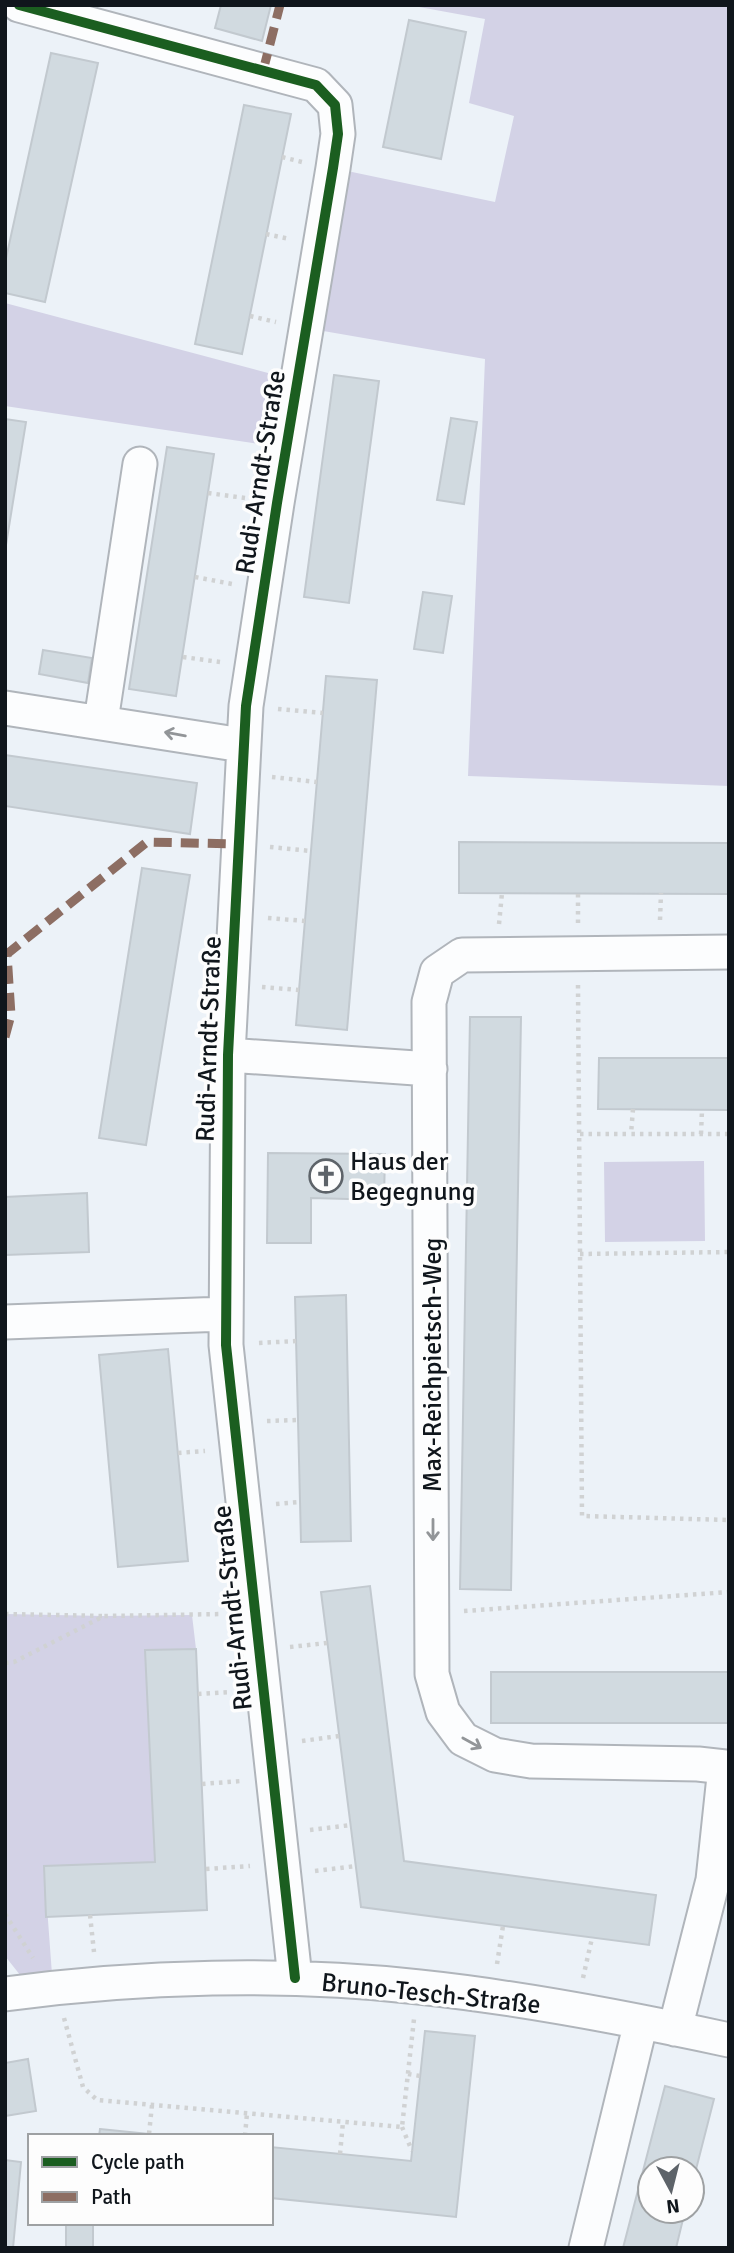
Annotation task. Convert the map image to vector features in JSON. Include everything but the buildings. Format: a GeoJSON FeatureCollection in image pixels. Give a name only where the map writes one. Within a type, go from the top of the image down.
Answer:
{"type":"FeatureCollection","features":[{"type":"Feature","properties":{"kind":"street","name":"Rudi-Arndt-Straße"},"geometry":{"type":"LineString","coordinates":[[19,5],[316,85],[335,105],[338,134],[333,169],[246,706],[228,1055],[226,1345],[295,1978]]}},
{"type":"Feature","properties":{"kind":"street"},"geometry":{"type":"LineString","coordinates":[[101,721],[140,464]]}},
{"type":"Feature","properties":{"kind":"street"},"geometry":{"type":"LineString","coordinates":[[5,708],[101,721],[242,760]]}},
{"type":"Feature","properties":{"kind":"street","name":"Max-Reichpietsch-Weg"},"geometry":{"type":"LineString","coordinates":[[727,1767],[698,1764],[531,1761],[495,1755],[463,1739],[443,1713],[432,1674],[429,1002],[437,972],[462,955],[729,952]]}},
{"type":"Feature","properties":{"kind":"street"},"geometry":{"type":"LineString","coordinates":[[228,1055],[430,1069]]}},
{"type":"Feature","properties":{"kind":"street"},"geometry":{"type":"LineString","coordinates":[[5,1321],[225,1314]]}},
{"type":"Feature","properties":{"kind":"street"},"geometry":{"type":"LineString","coordinates":[[676,2029],[713,1880],[727,1767]]}},
{"type":"Feature","properties":{"kind":"street","name":"Bruno-Tesch-Straße"},"geometry":{"type":"LineString","coordinates":[[5,1994],[53,1988],[295,1978],[418,1987],[576,2010],[729,2040]]}},
{"type":"Feature","properties":{"kind":"street"},"geometry":{"type":"LineString","coordinates":[[586,2248],[641,2022]]}},
{"type":"Feature","properties":{"kind":"path"},"geometry":{"type":"LineString","coordinates":[[246,706],[323,713]]}},
{"type":"Feature","properties":{"kind":"path"},"geometry":{"type":"LineString","coordinates":[[242,760],[317,782]]}},
{"type":"Feature","properties":{"kind":"path"},"geometry":{"type":"LineString","coordinates":[[578,893],[582,1516],[729,1520]]}},
{"type":"Feature","properties":{"kind":"path"},"geometry":{"type":"LineString","coordinates":[[631,1134],[633,1110]]}},
{"type":"Feature","properties":{"kind":"path"},"geometry":{"type":"LineString","coordinates":[[701,1134],[702,1110]]}},
{"type":"Feature","properties":{"kind":"path"},"geometry":{"type":"LineString","coordinates":[[580,1134],[729,1134]]}},
{"type":"Feature","properties":{"kind":"path"},"geometry":{"type":"LineString","coordinates":[[580,1254],[729,1252]]}},
{"type":"Feature","properties":{"kind":"path"},"geometry":{"type":"LineString","coordinates":[[433,1613],[729,1592]]}},
{"type":"Feature","properties":{"kind":"path"},"geometry":{"type":"LineString","coordinates":[[5,1614],[256,1614]]}},
{"type":"Feature","properties":{"kind":"path"},"geometry":{"type":"LineString","coordinates":[[5,1663],[14,1662],[104,1616]]}},
{"type":"Feature","properties":{"kind":"path"},"geometry":{"type":"LineString","coordinates":[[282,1858],[351,1825]]}},
{"type":"Feature","properties":{"kind":"path"},"geometry":{"type":"LineString","coordinates":[[206,1869],[282,1858],[356,1866]]}},
{"type":"Feature","properties":{"kind":"path"},"geometry":{"type":"LineString","coordinates":[[5,1914],[53,1988],[83,2087],[97,2100],[402,2127]]}},
{"type":"Feature","properties":{"kind":"path"},"geometry":{"type":"LineString","coordinates":[[576,2010],[592,1938]]}},
{"type":"Feature","properties":{"kind":"path"},"geometry":{"type":"LineString","coordinates":[[412,2151],[402,2127],[418,1987]]}},
{"type":"Feature","properties":{"kind":"path"},"geometry":{"type":"LineString","coordinates":[[408,2074],[420,2076]]}},
{"type":"Feature","properties":{"kind":"path"},"geometry":{"type":"LineString","coordinates":[[149,2134],[152,2105]]}},
{"type":"Feature","properties":{"kind":"path"},"geometry":{"type":"LineString","coordinates":[[245,2134],[247,2113]]}},
{"type":"Feature","properties":{"kind":"path"},"geometry":{"type":"LineString","coordinates":[[340,2154],[343,2122]]}},
{"type":"Feature","properties":{"kind":"shaded area"},"geometry":{"type":"Polygon","coordinates":[[[408,5],[729,5],[729,786],[468,776],[485,359],[306,328],[333,168],[495,202],[514,116],[469,103],[485,19],[408,5]]]}},
{"type":"Feature","properties":{"kind":"shaded area"},"geometry":{"type":"Polygon","coordinates":[[[5,303],[298,381],[286,448],[5,406],[5,303]]]}},
{"type":"Feature","properties":{"kind":"shaded area"},"geometry":{"type":"Polygon","coordinates":[[[704,1161],[705,1241],[605,1242],[604,1162],[704,1161]]]}},
{"type":"Feature","properties":{"kind":"shaded area"},"geometry":{"type":"Polygon","coordinates":[[[5,1614],[192,1615],[196,1649],[146,1650],[155,1862],[44,1866],[53,1988],[32,1990],[5,1956],[5,1614]]]}},
{"type":"Feature","properties":{"kind":"marked path"},"geometry":{"type":"LineString","coordinates":[[263,71],[280,5]]}},
{"type":"Feature","properties":{"kind":"marked path"},"geometry":{"type":"LineString","coordinates":[[5,1037],[11,1015],[7,954],[147,842],[238,844]]}},
{"type":"Feature","properties":{"kind":"cycle path"},"geometry":{"type":"LineString","coordinates":[[19,5],[316,85],[335,105],[338,134],[333,168],[246,706],[228,1055],[226,1345],[295,1978]]}},
{"type":"Feature","properties":{"kind":"place","name":"Haus der Begegnung"},"geometry":{"type":"Point","coordinates":[326,1176]}}]}
